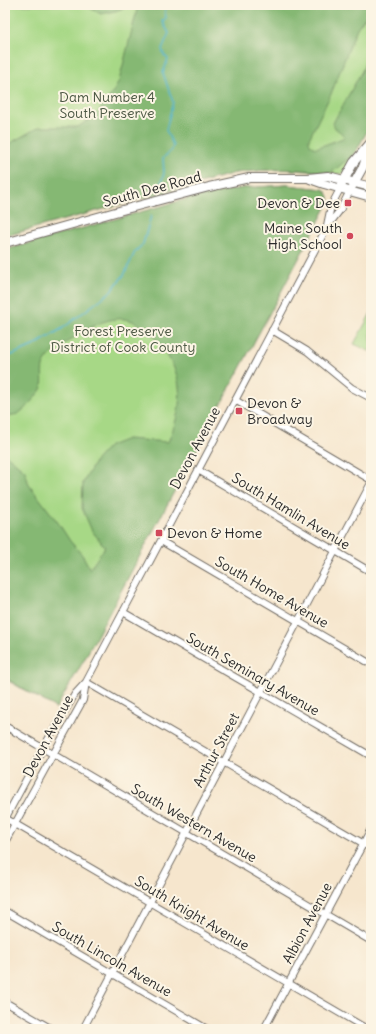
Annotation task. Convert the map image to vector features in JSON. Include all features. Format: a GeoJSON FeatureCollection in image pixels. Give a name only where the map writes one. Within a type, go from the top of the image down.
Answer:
{"type":"FeatureCollection","features":[{"type":"Feature","properties":{"kind":"main road","name":"Devon Avenue"},"geometry":{"type":"LineString","coordinates":[[340,189],[354,162],[371,142]]}},
{"type":"Feature","properties":{"kind":"main road","name":"Devon Avenue"},"geometry":{"type":"LineString","coordinates":[[350,191],[363,167],[371,142]]}},
{"type":"Feature","properties":{"kind":"main road","name":"South Dee Road"},"geometry":{"type":"LineString","coordinates":[[5,243],[155,201],[249,178],[308,178],[328,176],[371,187]]}},
{"type":"Feature","properties":{"kind":"main road","name":"South Dee Road"},"geometry":{"type":"LineString","coordinates":[[308,178],[340,189],[371,197]]}},
{"type":"Feature","properties":{"kind":"street","name":"Devon Avenue"},"geometry":{"type":"LineString","coordinates":[[326,227],[331,206],[340,189]]}},
{"type":"Feature","properties":{"kind":"street","name":"Devon Avenue"},"geometry":{"type":"LineString","coordinates":[[5,818],[43,748],[75,694],[86,682],[326,227],[340,210],[350,191]]}},
{"type":"Feature","properties":{"kind":"street"},"geometry":{"type":"LineString","coordinates":[[272,330],[306,352],[352,388],[371,398]]}},
{"type":"Feature","properties":{"kind":"street"},"geometry":{"type":"LineString","coordinates":[[235,400],[371,480]]}},
{"type":"Feature","properties":{"kind":"street","name":"South Hamlin Avenue"},"geometry":{"type":"LineString","coordinates":[[198,470],[371,572]]}},
{"type":"Feature","properties":{"kind":"street","name":"Arthur Street"},"geometry":{"type":"LineString","coordinates":[[83,1029],[371,483]]}},
{"type":"Feature","properties":{"kind":"street","name":"South Home Avenue"},"geometry":{"type":"LineString","coordinates":[[161,541],[371,664]]}},
{"type":"Feature","properties":{"kind":"street","name":"South Seminary Avenue"},"geometry":{"type":"LineString","coordinates":[[123,612],[371,756]]}},
{"type":"Feature","properties":{"kind":"street","name":"Devon Avenue"},"geometry":{"type":"LineString","coordinates":[[5,842],[83,700],[86,682]]}},
{"type":"Feature","properties":{"kind":"street"},"geometry":{"type":"LineString","coordinates":[[86,682],[371,848]]}},
{"type":"Feature","properties":{"kind":"street","name":"South Western Avenue"},"geometry":{"type":"LineString","coordinates":[[5,726],[371,941]]}},
{"type":"Feature","properties":{"kind":"street","name":"South Knight Avenue"},"geometry":{"type":"LineString","coordinates":[[5,818],[150,901],[288,984],[367,1029]]}},
{"type":"Feature","properties":{"kind":"street","name":"Albion Avenue"},"geometry":{"type":"LineString","coordinates":[[264,1029],[371,829]]}},
{"type":"Feature","properties":{"kind":"street","name":"South Lincoln Avenue"},"geometry":{"type":"LineString","coordinates":[[5,911],[208,1029]]}},
{"type":"Feature","properties":{"kind":"street"},"geometry":{"type":"LineString","coordinates":[[5,1002],[52,1029]]}},
{"type":"Feature","properties":{"kind":"green space","name":"Dam Number 4 South Preserve"},"geometry":{"type":"Polygon","coordinates":[[[5,5],[371,5],[371,124],[346,170],[341,174],[282,169],[235,173],[5,236],[5,5]]]}},
{"type":"Feature","properties":{"kind":"green space","name":"Dam Number 4 South Preserve"},"geometry":{"type":"Polygon","coordinates":[[[84,5],[371,5],[371,12],[357,28],[331,94],[309,139],[309,143],[316,148],[343,138],[344,135],[335,128],[333,123],[363,69],[367,57],[371,55],[371,124],[353,157],[348,159],[331,173],[307,170],[283,170],[235,173],[5,236],[5,146],[39,127],[78,127],[98,113],[119,81],[137,10],[129,6],[101,14],[84,5]]]}},
{"type":"Feature","properties":{"kind":"green space","name":"Forest Preserve District of Cook County"},"geometry":{"type":"Polygon","coordinates":[[[287,185],[323,189],[327,192],[329,200],[328,204],[84,660],[56,708],[5,679],[5,250],[194,197],[243,188],[287,185]]]}},
{"type":"Feature","properties":{"kind":"green space","name":"Forest Preserve District of Cook County"},"geometry":{"type":"Polygon","coordinates":[[[287,185],[323,189],[327,192],[329,200],[328,204],[84,660],[56,708],[5,678],[5,454],[25,471],[29,485],[70,541],[83,556],[90,569],[105,547],[92,531],[82,508],[83,483],[96,460],[109,446],[127,439],[168,442],[176,420],[180,398],[179,387],[173,366],[167,355],[147,330],[137,323],[127,319],[115,319],[103,322],[90,328],[55,351],[43,365],[42,388],[40,391],[22,411],[5,418],[5,250],[194,197],[243,188],[287,185]]]}},
{"type":"Feature","properties":{"kind":"green space"},"geometry":{"type":"Polygon","coordinates":[[[371,313],[371,352],[354,344],[371,313]]]}},
{"type":"Feature","properties":{"kind":"waterway"},"geometry":{"type":"LineString","coordinates":[[160,186],[164,173],[163,158],[172,150],[173,145],[166,130],[173,102],[163,73],[168,59],[164,55],[162,49],[169,33],[162,21],[166,18],[165,10],[168,5]]}},
{"type":"Feature","properties":{"kind":"waterway"},"geometry":{"type":"LineString","coordinates":[[5,358],[35,345],[63,328],[110,292],[124,275],[135,252],[143,244],[151,216]]}},
{"type":"Feature","properties":{"kind":"place","name":"Devon & Dee"},"geometry":{"type":"Point","coordinates":[348,203]}},
{"type":"Feature","properties":{"kind":"place","name":"Maine South High School"},"geometry":{"type":"Point","coordinates":[350,236]}},
{"type":"Feature","properties":{"kind":"place","name":"Devon & Broadway"},"geometry":{"type":"Point","coordinates":[239,411]}},
{"type":"Feature","properties":{"kind":"place","name":"Devon & Home"},"geometry":{"type":"Point","coordinates":[159,533]}}]}
